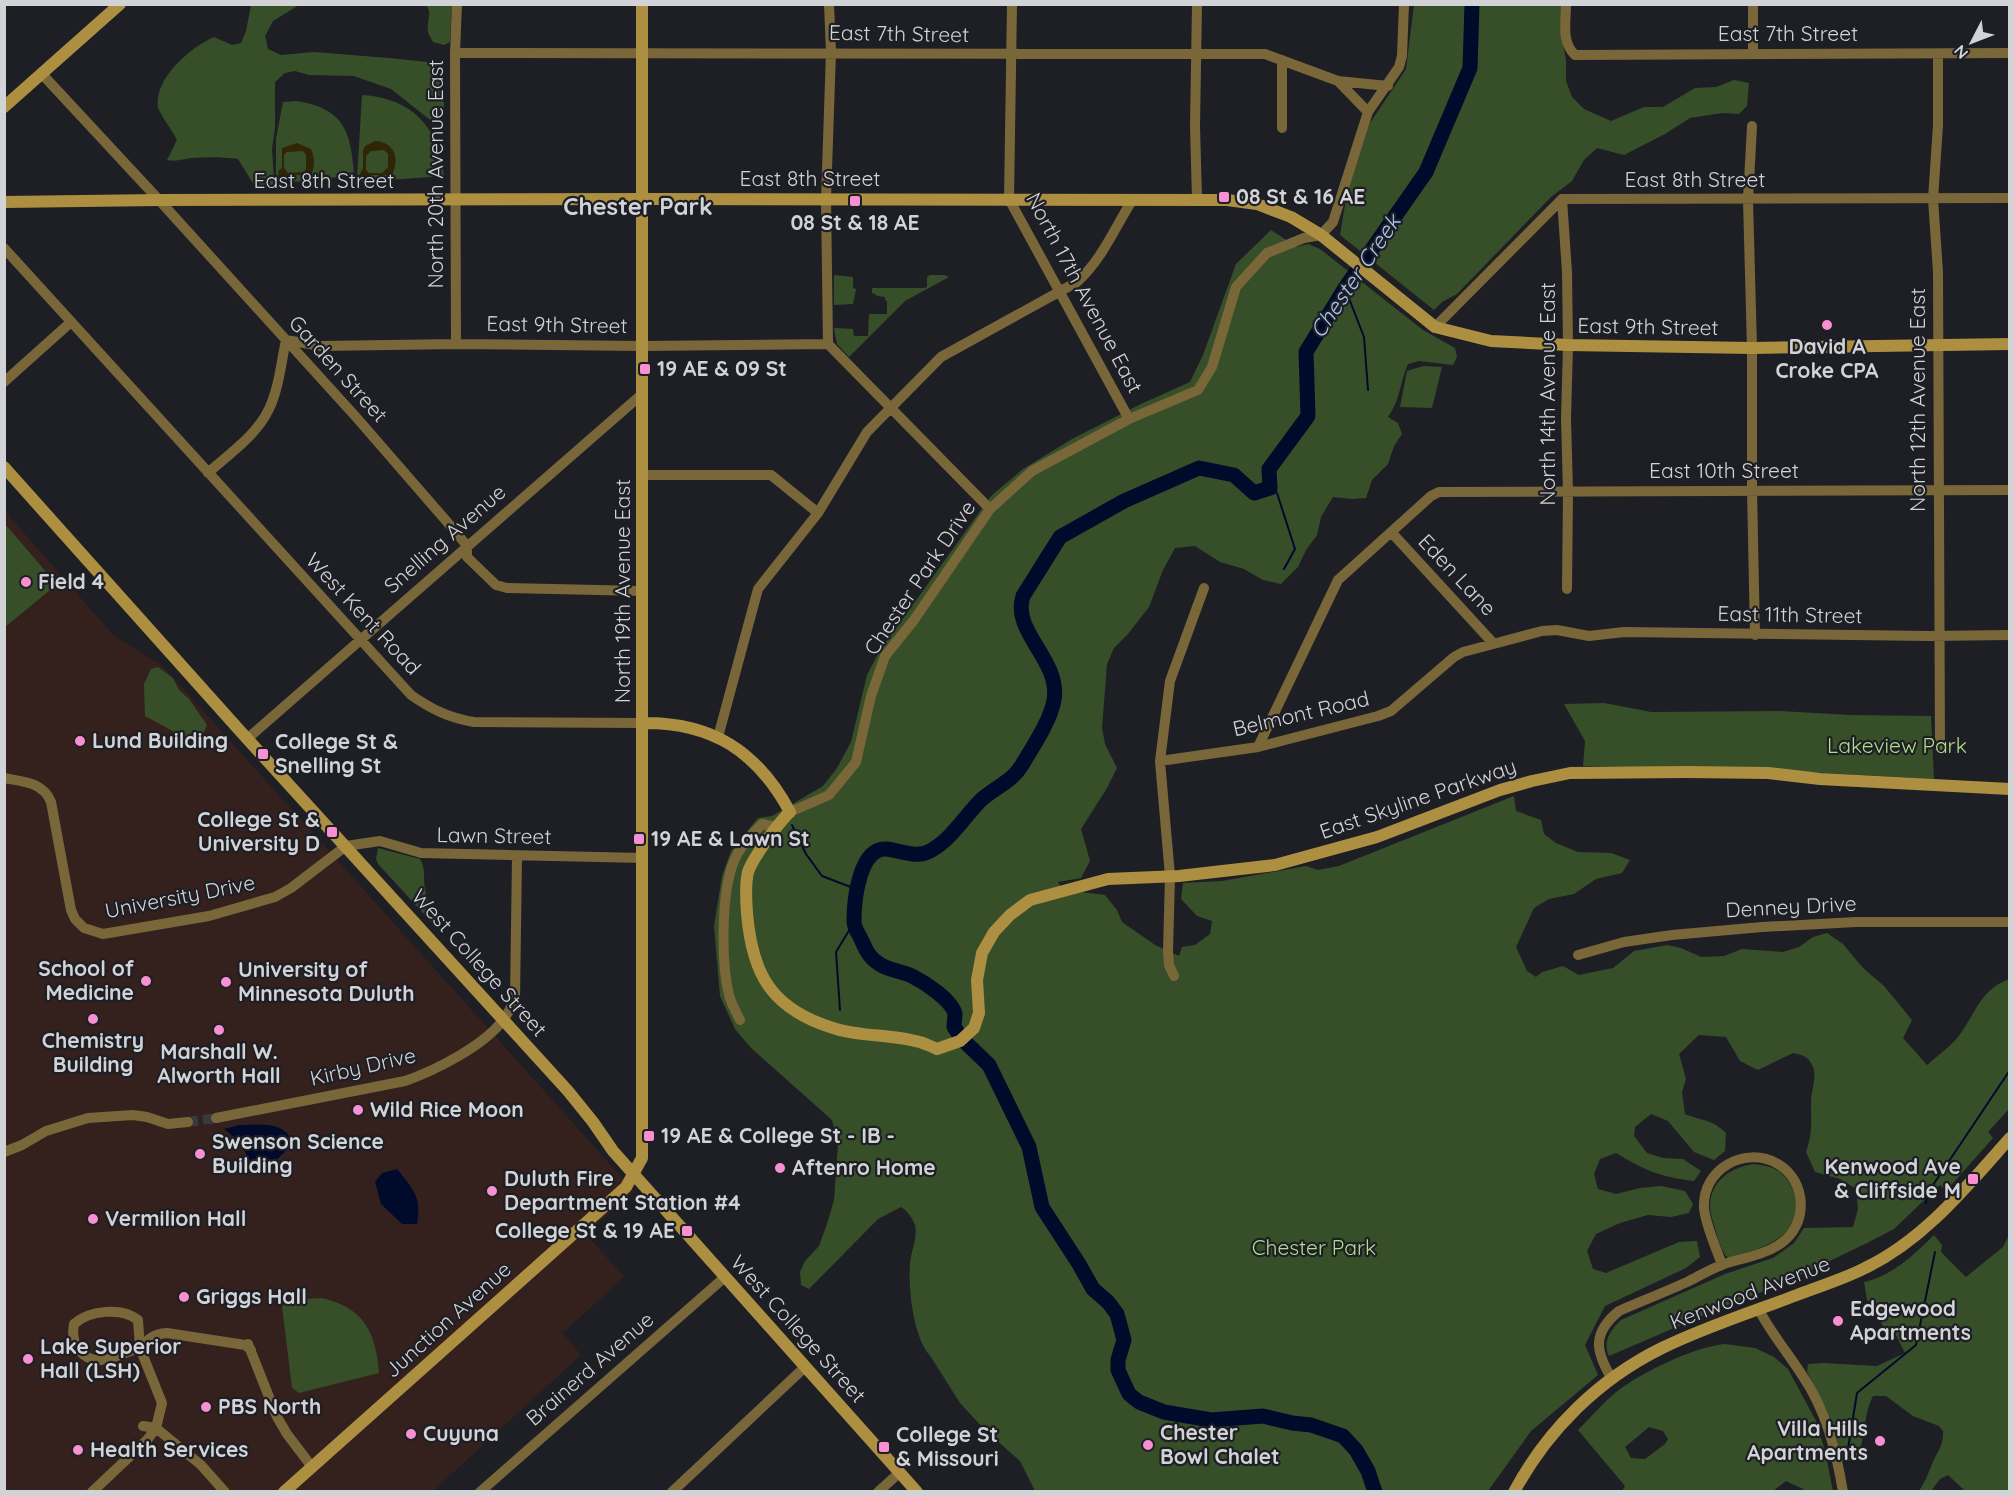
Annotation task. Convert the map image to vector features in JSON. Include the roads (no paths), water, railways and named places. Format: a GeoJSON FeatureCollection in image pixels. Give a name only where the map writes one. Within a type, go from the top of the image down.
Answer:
{"type":"FeatureCollection","features":[{"type":"Feature","properties":{"kind":"street"},"geometry":{"type":"LineString","coordinates":[[4,107],[120,4]]}},
{"type":"Feature","properties":{"kind":"street","name":"North 20th Avenue East"},"geometry":{"type":"LineString","coordinates":[[456,344],[455,53],[457,4]]}},
{"type":"Feature","properties":{"kind":"street","name":"North 19th Avenue East"},"geometry":{"type":"LineString","coordinates":[[634,1175],[642,1158],[642,4]]}},
{"type":"Feature","properties":{"kind":"street"},"geometry":{"type":"LineString","coordinates":[[830,4],[831,52],[826,199],[828,344],[990,509]]}},
{"type":"Feature","properties":{"kind":"street","name":"North 17th Avenue East"},"geometry":{"type":"LineString","coordinates":[[1012,4],[1009,200],[1129,418]]}},
{"type":"Feature","properties":{"kind":"street"},"geometry":{"type":"LineString","coordinates":[[1197,4],[1195,126],[1197,199]]}},
{"type":"Feature","properties":{"kind":"street"},"geometry":{"type":"LineString","coordinates":[[1325,238],[1336,215],[1368,112],[1399,67],[1402,56],[1404,4]]}},
{"type":"Feature","properties":{"kind":"street","name":"East 7th Street"},"geometry":{"type":"LineString","coordinates":[[1566,4],[1565,40],[1575,55],[2010,53]]}},
{"type":"Feature","properties":{"kind":"street"},"geometry":{"type":"LineString","coordinates":[[1753,4],[1753,53]]}},
{"type":"Feature","properties":{"kind":"street","name":"East 7th Street"},"geometry":{"type":"LineString","coordinates":[[455,53],[1265,54],[1338,81],[1388,86]]}},
{"type":"Feature","properties":{"kind":"street","name":"North 12th Avenue East"},"geometry":{"type":"LineString","coordinates":[[1938,54],[1938,125],[1933,199],[1938,272],[1940,747]]}},
{"type":"Feature","properties":{"kind":"street"},"geometry":{"type":"LineString","coordinates":[[1282,60],[1282,128]]}},
{"type":"Feature","properties":{"kind":"street","name":"Garden Street"},"geometry":{"type":"LineString","coordinates":[[42,74],[286,340],[467,546],[467,557],[496,585],[518,589],[643,591]]}},
{"type":"Feature","properties":{"kind":"street","name":"East 7th Street"},"geometry":{"type":"LineString","coordinates":[[1338,81],[1368,112]]}},
{"type":"Feature","properties":{"kind":"street"},"geometry":{"type":"LineString","coordinates":[[1752,126],[1748,200],[1755,635]]}},
{"type":"Feature","properties":{"kind":"street","name":"East 8th Street"},"geometry":{"type":"LineString","coordinates":[[1562,199],[2010,198]]}},
{"type":"Feature","properties":{"kind":"street"},"geometry":{"type":"LineString","coordinates":[[718,737],[758,589],[818,513],[867,432],[941,357],[1077,282],[1088,272],[1133,199]]}},
{"type":"Feature","properties":{"kind":"street","name":"East 8th Street"},"geometry":{"type":"LineString","coordinates":[[4,202],[1197,199],[1257,204],[1291,218],[1325,238]]}},
{"type":"Feature","properties":{"kind":"street"},"geometry":{"type":"LineString","coordinates":[[1435,327],[1562,199]]}},
{"type":"Feature","properties":{"kind":"street","name":"North 14th Avenue East"},"geometry":{"type":"LineString","coordinates":[[1562,199],[1567,272],[1568,345],[1567,589]]}},
{"type":"Feature","properties":{"kind":"street","name":"Chester Park Drive"},"geometry":{"type":"LineString","coordinates":[[941,1048],[937,1049],[916,1041],[834,1029],[788,1007],[762,979],[754,959],[746,897],[748,871],[776,827],[790,812],[829,795],[856,762],[871,696],[885,656],[914,620],[990,509],[1032,471],[1129,418],[1198,390],[1212,367],[1236,286],[1267,254],[1304,238],[1325,238]]}},
{"type":"Feature","properties":{"kind":"street","name":"East 9th Street"},"geometry":{"type":"LineString","coordinates":[[1325,238],[1435,327],[1491,341],[1568,345],[1752,348],[2010,344]]}},
{"type":"Feature","properties":{"kind":"street","name":"West Kent Road"},"geometry":{"type":"LineString","coordinates":[[4,248],[411,695],[432,709],[454,718],[474,722],[642,723],[676,724],[693,728],[718,737],[742,752],[761,769],[790,812]]}},
{"type":"Feature","properties":{"kind":"street"},"geometry":{"type":"LineString","coordinates":[[4,382],[71,322]]}},
{"type":"Feature","properties":{"kind":"street"},"geometry":{"type":"LineString","coordinates":[[208,473],[248,438],[265,417],[274,396],[286,340]]}},
{"type":"Feature","properties":{"kind":"street","name":"East 9th Street"},"geometry":{"type":"LineString","coordinates":[[286,340],[321,346],[828,344]]}},
{"type":"Feature","properties":{"kind":"street","name":"Snelling Avenue"},"geometry":{"type":"LineString","coordinates":[[248,738],[641,395]]}},
{"type":"Feature","properties":{"kind":"street","name":"West College Street"},"geometry":{"type":"LineString","coordinates":[[4,467],[504,1020],[574,1099],[613,1152],[916,1491]]}},
{"type":"Feature","properties":{"kind":"street"},"geometry":{"type":"LineString","coordinates":[[642,475],[771,475],[818,513]]}},
{"type":"Feature","properties":{"kind":"street","name":"East 10th Street"},"geometry":{"type":"LineString","coordinates":[[1392,533],[1431,496],[1439,492],[2010,490]]}},
{"type":"Feature","properties":{"kind":"street"},"geometry":{"type":"LineString","coordinates":[[1258,747],[1338,580],[1392,533]]}},
{"type":"Feature","properties":{"kind":"street","name":"Eden Lane"},"geometry":{"type":"LineString","coordinates":[[1392,533],[1493,643]]}},
{"type":"Feature","properties":{"kind":"street"},"geometry":{"type":"LineString","coordinates":[[1174,976],[1169,965],[1168,952],[1170,876],[1160,761],[1170,681],[1204,588]]}},
{"type":"Feature","properties":{"kind":"street","name":"Belmont Road"},"geometry":{"type":"LineString","coordinates":[[1160,761],[1258,747],[1384,714],[1391,711],[1454,657],[1464,652],[1542,631],[1571,632]]}},
{"type":"Feature","properties":{"kind":"street","name":"East 11th Street"},"geometry":{"type":"LineString","coordinates":[[1571,632],[1589,636],[1624,632],[1755,635],[2010,635]]}},
{"type":"Feature","properties":{"kind":"street","name":"East Skyline Parkway"},"geometry":{"type":"LineString","coordinates":[[941,1048],[960,1041],[974,1028],[979,1013],[977,980],[982,953],[994,932],[1010,915],[1030,900],[1108,879],[1170,876],[1275,865],[1369,839],[1500,790],[1570,773],[1768,773],[1820,779],[2010,789]]}},
{"type":"Feature","properties":{"kind":"street","name":"University Drive"},"geometry":{"type":"LineString","coordinates":[[4,778],[40,786],[48,795],[71,910],[75,919],[84,928],[103,934],[209,916],[255,904],[291,888],[346,846]]}},
{"type":"Feature","properties":{"kind":"street"},"geometry":{"type":"LineString","coordinates":[[740,1020],[729,996],[724,958],[727,891],[733,862],[746,840],[762,824],[776,827]]}},
{"type":"Feature","properties":{"kind":"street","name":"Lawn Street"},"geometry":{"type":"LineString","coordinates":[[346,846],[380,841],[421,853],[643,858]]}},
{"type":"Feature","properties":{"kind":"street"},"geometry":{"type":"LineString","coordinates":[[504,1020],[515,1000],[517,856]]}},
{"type":"Feature","properties":{"kind":"street","name":"Denney Drive"},"geometry":{"type":"LineString","coordinates":[[1578,955],[1624,942],[1762,927],[1856,922],[2010,922]]}},
{"type":"Feature","properties":{"kind":"street","name":"Kirby Drive"},"geometry":{"type":"LineString","coordinates":[[216,1118],[405,1081],[426,1074],[471,1047],[504,1020]]}},
{"type":"Feature","properties":{"kind":"street"},"geometry":{"type":"LineString","coordinates":[[4,1152],[51,1129],[88,1118],[133,1115],[168,1124],[188,1122]]}},
{"type":"Feature","properties":{"kind":"street","name":"Kenwood Avenue"},"geometry":{"type":"LineString","coordinates":[[1514,1491],[1542,1448],[1559,1427],[1578,1407],[1612,1379],[1662,1349],[1865,1269],[1896,1250],[1931,1223],[2010,1138]]}},
{"type":"Feature","properties":{"kind":"street"},"geometry":{"type":"LineString","coordinates":[[1612,1379],[1602,1363],[1598,1348],[1599,1338],[1609,1319],[1619,1311],[1722,1265],[1762,1253],[1781,1244],[1797,1226],[1801,1211],[1801,1195],[1789,1171],[1762,1157],[1747,1157],[1731,1161],[1708,1184],[1704,1209],[1722,1265]]}},
{"type":"Feature","properties":{"kind":"street","name":"Junction Avenue"},"geometry":{"type":"LineString","coordinates":[[284,1491],[626,1187],[634,1175]]}},
{"type":"Feature","properties":{"kind":"street","name":"Brainerd Avenue"},"geometry":{"type":"LineString","coordinates":[[480,1491],[725,1277]]}},
{"type":"Feature","properties":{"kind":"street"},"geometry":{"type":"LineString","coordinates":[[1759,1310],[1820,1406],[1838,1460],[1843,1491]]}},
{"type":"Feature","properties":{"kind":"street"},"geometry":{"type":"LineString","coordinates":[[92,1491],[147,1440],[156,1428],[162,1403],[140,1348],[138,1320],[133,1315],[121,1312],[92,1314],[74,1324],[72,1332],[75,1345],[83,1355],[93,1360],[102,1361],[140,1348],[148,1338],[156,1334],[167,1333],[249,1347],[277,1417],[312,1467]]}},
{"type":"Feature","properties":{"kind":"street"},"geometry":{"type":"LineString","coordinates":[[672,1491],[805,1367]]}},
{"type":"Feature","properties":{"kind":"street"},"geometry":{"type":"LineString","coordinates":[[143,1426],[156,1428],[201,1466],[225,1491]]}},
{"type":"Feature","properties":{"kind":"street"},"geometry":{"type":"LineString","coordinates":[[878,1491],[899,1473]]}},
{"type":"Feature","properties":{"kind":"water"},"geometry":{"type":"Polygon","coordinates":[[[239,1125],[267,1125],[280,1128],[290,1137],[289,1148],[272,1164],[256,1173],[240,1142],[224,1129],[239,1125]]]}},
{"type":"Feature","properties":{"kind":"water"},"geometry":{"type":"Polygon","coordinates":[[[397,1169],[415,1194],[418,1207],[417,1224],[402,1224],[381,1204],[375,1182],[382,1173],[397,1169]]]}},
{"type":"Feature","properties":{"kind":"waterway","name":"Chester Creek"},"geometry":{"type":"LineString","coordinates":[[1375,1492],[1368,1471],[1356,1450],[1343,1436],[1311,1425],[1263,1416],[1211,1420],[1164,1412],[1139,1402],[1129,1394],[1118,1370],[1118,1360],[1124,1340],[1117,1314],[1108,1302],[1093,1289],[1042,1207],[1029,1147],[989,1065],[963,1040],[954,1027],[955,1014],[943,997],[908,974],[886,967],[872,958],[855,927],[854,912],[860,877],[870,857],[877,851],[886,849],[919,854],[938,846],[986,795],[1018,771],[1041,734],[1052,708],[1054,686],[1044,659],[1029,634],[1021,609],[1023,596],[1060,537],[1124,501],[1199,468],[1234,475],[1254,493],[1270,488],[1269,469],[1308,416],[1306,352],[1345,288],[1426,172],[1470,68],[1472,4]]}},
{"type":"Feature","properties":{"kind":"waterway"},"geometry":{"type":"LineString","coordinates":[[1345,288],[1364,337],[1368,390]]}},
{"type":"Feature","properties":{"kind":"waterway"},"geometry":{"type":"LineString","coordinates":[[1270,488],[1277,493],[1295,549],[1284,569]]}},
{"type":"Feature","properties":{"kind":"waterway"},"geometry":{"type":"LineString","coordinates":[[792,825],[806,854],[822,876],[856,889]]}},
{"type":"Feature","properties":{"kind":"waterway"},"geometry":{"type":"LineString","coordinates":[[840,1010],[836,952],[853,924]]}},
{"type":"Feature","properties":{"kind":"waterway"},"geometry":{"type":"LineString","coordinates":[[1926,1203],[1927,1194],[2010,1070]]}},
{"type":"Feature","properties":{"kind":"waterway"},"geometry":{"type":"LineString","coordinates":[[1848,1449],[1857,1393],[1916,1345],[1935,1252]]}},
{"type":"Feature","properties":{"kind":"tunnel"},"geometry":{"type":"LineString","coordinates":[[188,1122],[216,1118]]}},
{"type":"Feature","properties":{"kind":"place","name":"08 St & 16 AE"},"geometry":{"type":"Point","coordinates":[1224,197]}},
{"type":"Feature","properties":{"kind":"place","name":"08 St & 18 AE"},"geometry":{"type":"Point","coordinates":[855,201]}},
{"type":"Feature","properties":{"kind":"place","name":"David A Croke CPA"},"geometry":{"type":"Point","coordinates":[1827,325]}},
{"type":"Feature","properties":{"kind":"place","name":"19 AE & 09 St"},"geometry":{"type":"Point","coordinates":[645,369]}},
{"type":"Feature","properties":{"kind":"place","name":"Field 4"},"geometry":{"type":"Point","coordinates":[26,582]}},
{"type":"Feature","properties":{"kind":"place","name":"Lund Building"},"geometry":{"type":"Point","coordinates":[80,741]}},
{"type":"Feature","properties":{"kind":"place","name":"College St & Snelling St"},"geometry":{"type":"Point","coordinates":[263,754]}},
{"type":"Feature","properties":{"kind":"place","name":"College St & University D"},"geometry":{"type":"Point","coordinates":[332,832]}},
{"type":"Feature","properties":{"kind":"place","name":"19 AE & Lawn St"},"geometry":{"type":"Point","coordinates":[639,839]}},
{"type":"Feature","properties":{"kind":"place","name":"School of Medicine"},"geometry":{"type":"Point","coordinates":[146,981]}},
{"type":"Feature","properties":{"kind":"place","name":"University of Minnesota Duluth"},"geometry":{"type":"Point","coordinates":[226,982]}},
{"type":"Feature","properties":{"kind":"place","name":"Chemistry Building"},"geometry":{"type":"Point","coordinates":[93,1019]}},
{"type":"Feature","properties":{"kind":"place","name":"Marshall W. Alworth Hall"},"geometry":{"type":"Point","coordinates":[219,1030]}},
{"type":"Feature","properties":{"kind":"place","name":"Wild Rice Moon"},"geometry":{"type":"Point","coordinates":[358,1110]}},
{"type":"Feature","properties":{"kind":"place","name":"19 AE & College St - IB -"},"geometry":{"type":"Point","coordinates":[649,1136]}},
{"type":"Feature","properties":{"kind":"place","name":"Swenson Science Building"},"geometry":{"type":"Point","coordinates":[200,1154]}},
{"type":"Feature","properties":{"kind":"place","name":"Aftenro Home"},"geometry":{"type":"Point","coordinates":[780,1168]}},
{"type":"Feature","properties":{"kind":"place","name":"Kenwood Ave & Cliffside M"},"geometry":{"type":"Point","coordinates":[1973,1179]}},
{"type":"Feature","properties":{"kind":"place","name":"Duluth Fire Department Station #4"},"geometry":{"type":"Point","coordinates":[492,1191]}},
{"type":"Feature","properties":{"kind":"place","name":"Vermilion Hall"},"geometry":{"type":"Point","coordinates":[93,1219]}},
{"type":"Feature","properties":{"kind":"place","name":"College St & 19 AE"},"geometry":{"type":"Point","coordinates":[687,1231]}},
{"type":"Feature","properties":{"kind":"place","name":"Griggs Hall"},"geometry":{"type":"Point","coordinates":[184,1297]}},
{"type":"Feature","properties":{"kind":"place","name":"Edgewood Apartments"},"geometry":{"type":"Point","coordinates":[1838,1321]}},
{"type":"Feature","properties":{"kind":"place","name":"Lake Superior Hall (LSH)"},"geometry":{"type":"Point","coordinates":[28,1359]}},
{"type":"Feature","properties":{"kind":"place","name":"PBS North"},"geometry":{"type":"Point","coordinates":[206,1407]}},
{"type":"Feature","properties":{"kind":"place","name":"Cuyuna"},"geometry":{"type":"Point","coordinates":[411,1434]}},
{"type":"Feature","properties":{"kind":"place","name":"Villa Hills Apartments"},"geometry":{"type":"Point","coordinates":[1880,1441]}},
{"type":"Feature","properties":{"kind":"place","name":"Chester Bowl Chalet"},"geometry":{"type":"Point","coordinates":[1148,1445]}},
{"type":"Feature","properties":{"kind":"place","name":"College St & Missouri"},"geometry":{"type":"Point","coordinates":[884,1447]}},
{"type":"Feature","properties":{"kind":"place","name":"Health Services"},"geometry":{"type":"Point","coordinates":[78,1450]}},
{"type":"Feature","properties":{"kind":"district","name":"Chester Park"},"geometry":{"type":"Point","coordinates":[638,207]}},
{"type":"Feature","properties":{"kind":"park label","name":"Lakeview Park"},"geometry":{"type":"Point","coordinates":[1897,746]}}]}
